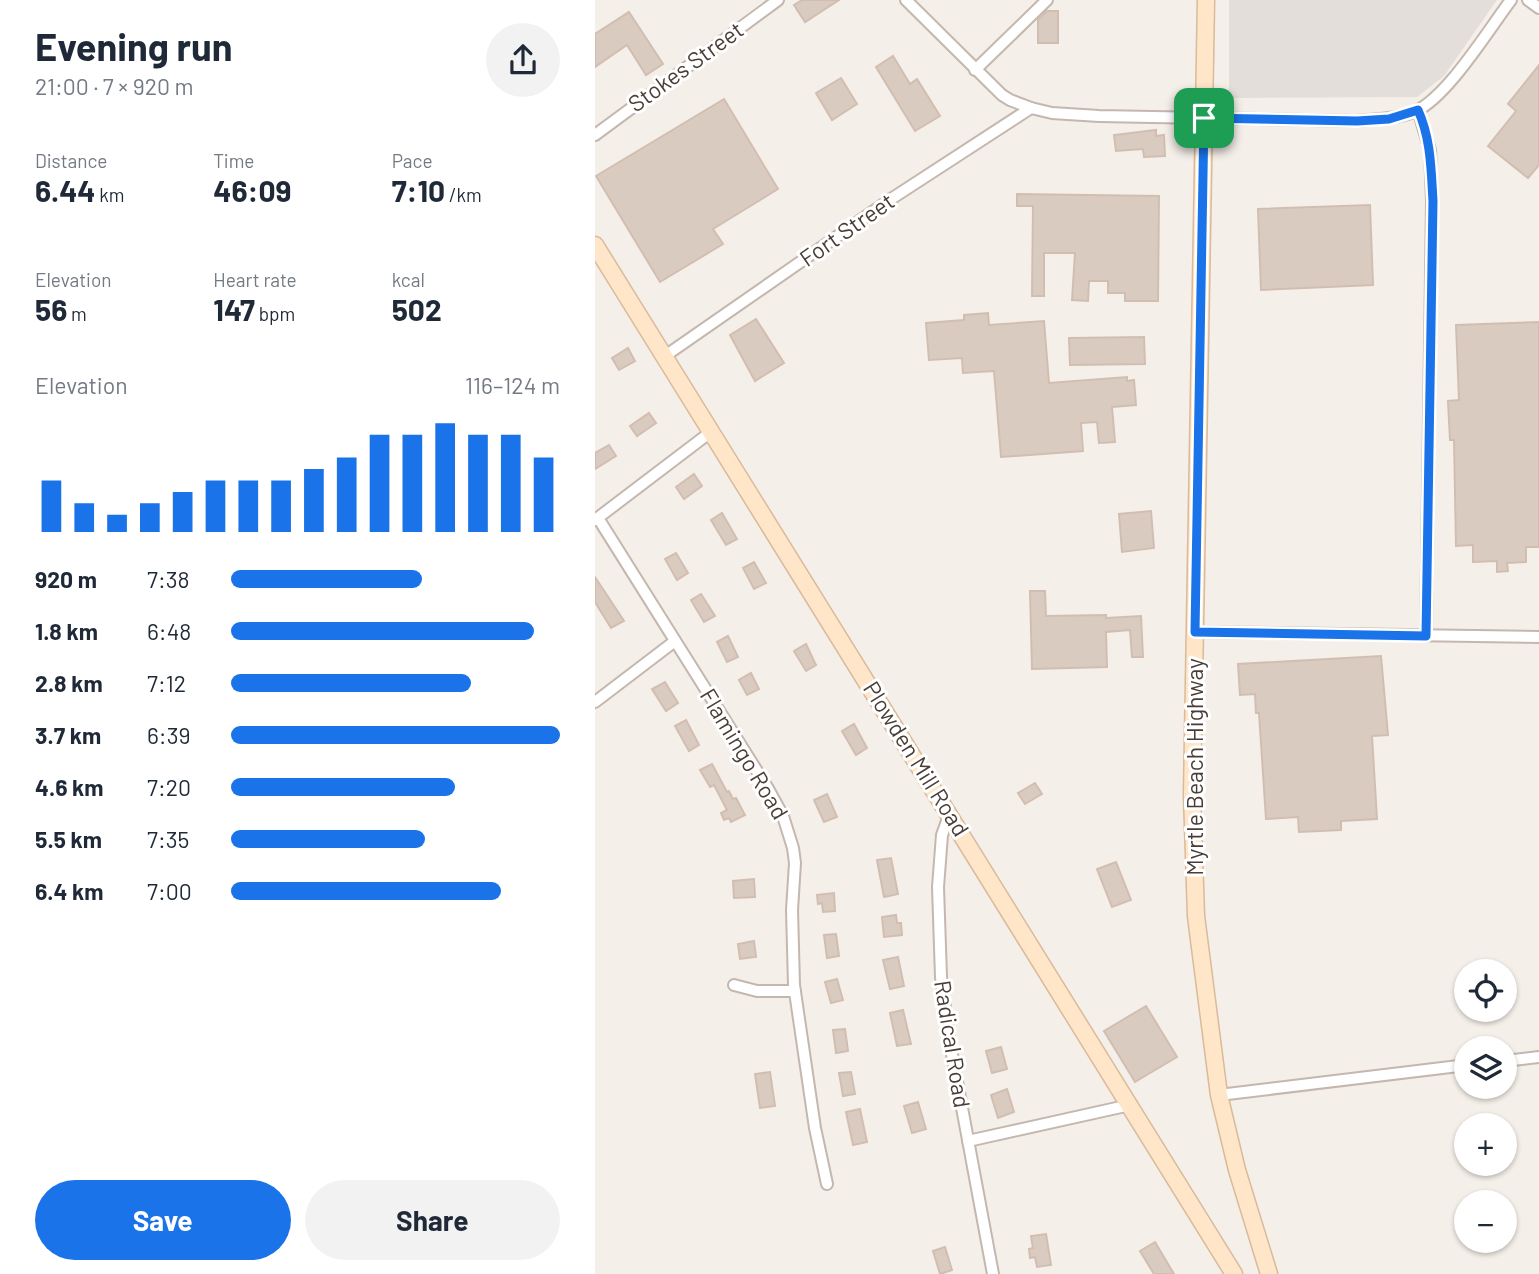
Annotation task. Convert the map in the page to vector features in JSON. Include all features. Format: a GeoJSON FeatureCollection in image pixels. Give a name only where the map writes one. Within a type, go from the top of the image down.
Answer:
{"type":"FeatureCollection","features":[{"type":"Feature","properties":{"kind":"main road","name":"Myrtle Beach Highway"},"geometry":{"type":"LineString","coordinates":[[1206,0],[1192,795],[1193,874],[1219,1095],[1237,1170],[1269,1274]]}},
{"type":"Feature","properties":{"kind":"main road","name":"Plowden Mill Road"},"geometry":{"type":"LineString","coordinates":[[595,245],[1234,1274]]}},
{"type":"Feature","properties":{"kind":"street","name":"Stokes Street"},"geometry":{"type":"LineString","coordinates":[[595,135],[778,0]]}},
{"type":"Feature","properties":{"kind":"street"},"geometry":{"type":"LineString","coordinates":[[906,0],[975,70],[1010,100],[1031,108],[1052,113],[1099,116],[1357,121],[1389,119],[1418,110],[1442,90],[1511,0]]}},
{"type":"Feature","properties":{"kind":"street"},"geometry":{"type":"LineString","coordinates":[[975,70],[1047,0]]}},
{"type":"Feature","properties":{"kind":"street"},"geometry":{"type":"LineString","coordinates":[[1528,0],[1539,8]]}},
{"type":"Feature","properties":{"kind":"street","name":"Fort Street"},"geometry":{"type":"LineString","coordinates":[[665,356],[891,199],[1031,108]]}},
{"type":"Feature","properties":{"kind":"street"},"geometry":{"type":"LineString","coordinates":[[1418,110],[1430,150],[1433,201],[1426,636]]}},
{"type":"Feature","properties":{"kind":"street","name":"Flamingo Road"},"geometry":{"type":"LineString","coordinates":[[712,431],[597,519],[767,787],[787,826],[795,863],[792,910],[795,991],[815,1128],[827,1184]]}},
{"type":"Feature","properties":{"kind":"street"},"geometry":{"type":"LineString","coordinates":[[1195,632],[1539,638]]}},
{"type":"Feature","properties":{"kind":"street"},"geometry":{"type":"LineString","coordinates":[[595,702],[675,641]]}},
{"type":"Feature","properties":{"kind":"street","name":"Radical Road"},"geometry":{"type":"LineString","coordinates":[[950,813],[942,835],[938,887],[939,952],[949,1038],[993,1274]]}},
{"type":"Feature","properties":{"kind":"street"},"geometry":{"type":"LineString","coordinates":[[734,985],[757,991],[795,991]]}},
{"type":"Feature","properties":{"kind":"street"},"geometry":{"type":"LineString","coordinates":[[1517,1059],[1539,1056]]}},
{"type":"Feature","properties":{"kind":"street"},"geometry":{"type":"LineString","coordinates":[[1219,1095],[1454,1067]]}},
{"type":"Feature","properties":{"kind":"street"},"geometry":{"type":"LineString","coordinates":[[968,1141],[1131,1105]]}},
{"type":"Feature","properties":{"kind":"shaded area"},"geometry":{"type":"Polygon","coordinates":[[[1229,0],[1497,0],[1444,76],[1417,97],[1229,98],[1229,0]]]}},
{"type":"Feature","properties":{"kind":"building"},"geometry":{"type":"Polygon","coordinates":[[[802,0],[839,0],[805,22],[794,5],[802,0]]]}},
{"type":"Feature","properties":{"kind":"building"},"geometry":{"type":"Polygon","coordinates":[[[1047,11],[1058,11],[1058,43],[1038,43],[1038,20],[1047,11]]]}},
{"type":"Feature","properties":{"kind":"building"},"geometry":{"type":"Polygon","coordinates":[[[629,12],[663,64],[646,75],[627,45],[595,67],[595,34],[629,12]]]}},
{"type":"Feature","properties":{"kind":"building"},"geometry":{"type":"Polygon","coordinates":[[[893,56],[910,84],[917,79],[940,116],[915,131],[876,67],[893,56]]]}},
{"type":"Feature","properties":{"kind":"building"},"geometry":{"type":"Polygon","coordinates":[[[1539,65],[1539,165],[1528,178],[1488,146],[1516,111],[1508,104],[1539,65]]]}},
{"type":"Feature","properties":{"kind":"building"},"geometry":{"type":"Polygon","coordinates":[[[841,78],[857,104],[832,120],[816,93],[841,78]]]}},
{"type":"Feature","properties":{"kind":"building"},"geometry":{"type":"Polygon","coordinates":[[[724,99],[778,189],[713,229],[723,244],[660,282],[596,176],[724,99]]]}},
{"type":"Feature","properties":{"kind":"building"},"geometry":{"type":"Polygon","coordinates":[[[1156,130],[1156,136],[1164,135],[1165,156],[1144,157],[1143,149],[1116,151],[1114,135],[1156,130]]]}},
{"type":"Feature","properties":{"kind":"building"},"geometry":{"type":"Polygon","coordinates":[[[1017,194],[1159,196],[1158,301],[1125,301],[1125,293],[1108,293],[1108,281],[1089,281],[1088,301],[1072,300],[1075,253],[1044,253],[1044,296],[1032,296],[1033,206],[1017,206],[1017,194]]]}},
{"type":"Feature","properties":{"kind":"building"},"geometry":{"type":"Polygon","coordinates":[[[1370,205],[1373,285],[1261,290],[1258,209],[1370,205]]]}},
{"type":"Feature","properties":{"kind":"building"},"geometry":{"type":"Polygon","coordinates":[[[988,313],[989,325],[1044,321],[1049,383],[1127,377],[1127,381],[1134,380],[1136,405],[1112,407],[1115,442],[1099,443],[1097,422],[1081,423],[1083,451],[1001,457],[994,371],[963,373],[962,358],[929,360],[926,323],[964,320],[964,315],[988,313]]]}},
{"type":"Feature","properties":{"kind":"building"},"geometry":{"type":"Polygon","coordinates":[[[756,319],[784,363],[755,381],[730,335],[756,319]]]}},
{"type":"Feature","properties":{"kind":"building"},"geometry":{"type":"Polygon","coordinates":[[[1539,322],[1539,547],[1526,547],[1526,562],[1507,563],[1508,571],[1497,572],[1497,561],[1473,562],[1473,545],[1456,546],[1454,440],[1450,440],[1448,401],[1459,400],[1456,325],[1539,322]]]}},
{"type":"Feature","properties":{"kind":"building"},"geometry":{"type":"Polygon","coordinates":[[[1144,337],[1145,364],[1070,365],[1069,338],[1144,337]]]}},
{"type":"Feature","properties":{"kind":"building"},"geometry":{"type":"Polygon","coordinates":[[[628,348],[635,361],[619,370],[612,358],[628,348]]]}},
{"type":"Feature","properties":{"kind":"building"},"geometry":{"type":"Polygon","coordinates":[[[649,413],[656,423],[637,436],[630,426],[649,413]]]}},
{"type":"Feature","properties":{"kind":"building"},"geometry":{"type":"Polygon","coordinates":[[[609,445],[616,456],[595,469],[595,453],[609,445]]]}},
{"type":"Feature","properties":{"kind":"building"},"geometry":{"type":"Polygon","coordinates":[[[694,474],[702,486],[684,499],[676,487],[694,474]]]}},
{"type":"Feature","properties":{"kind":"building"},"geometry":{"type":"Polygon","coordinates":[[[1151,511],[1154,548],[1122,552],[1119,514],[1151,511]]]}},
{"type":"Feature","properties":{"kind":"building"},"geometry":{"type":"Polygon","coordinates":[[[722,513],[737,539],[726,545],[711,520],[722,513]]]}},
{"type":"Feature","properties":{"kind":"building"},"geometry":{"type":"Polygon","coordinates":[[[676,553],[688,573],[677,580],[665,559],[676,553]]]}},
{"type":"Feature","properties":{"kind":"building"},"geometry":{"type":"Polygon","coordinates":[[[754,562],[766,583],[754,589],[743,568],[754,562]]]}},
{"type":"Feature","properties":{"kind":"building"},"geometry":{"type":"Polygon","coordinates":[[[595,577],[624,621],[611,628],[595,602],[595,577]]]}},
{"type":"Feature","properties":{"kind":"building"},"geometry":{"type":"Polygon","coordinates":[[[1030,591],[1045,591],[1046,616],[1141,616],[1143,657],[1132,657],[1130,630],[1106,632],[1107,667],[1032,669],[1030,591]]]}},
{"type":"Feature","properties":{"kind":"building"},"geometry":{"type":"Polygon","coordinates":[[[701,594],[715,616],[704,622],[691,600],[701,594]]]}},
{"type":"Feature","properties":{"kind":"building"},"geometry":{"type":"Polygon","coordinates":[[[728,636],[738,657],[727,662],[717,642],[728,636]]]}},
{"type":"Feature","properties":{"kind":"building"},"geometry":{"type":"Polygon","coordinates":[[[806,644],[816,665],[806,671],[794,651],[806,644]]]}},
{"type":"Feature","properties":{"kind":"building"},"geometry":{"type":"Polygon","coordinates":[[[1381,656],[1388,735],[1372,736],[1377,819],[1341,821],[1341,830],[1299,832],[1298,817],[1266,819],[1259,713],[1256,713],[1255,694],[1240,695],[1238,664],[1381,656]]]}},
{"type":"Feature","properties":{"kind":"building"},"geometry":{"type":"Polygon","coordinates":[[[751,673],[759,689],[747,695],[739,680],[751,673]]]}},
{"type":"Feature","properties":{"kind":"building"},"geometry":{"type":"Polygon","coordinates":[[[665,682],[678,703],[666,711],[652,689],[665,682]]]}},
{"type":"Feature","properties":{"kind":"building"},"geometry":{"type":"Polygon","coordinates":[[[686,720],[699,745],[689,751],[675,726],[686,720]]]}},
{"type":"Feature","properties":{"kind":"building"},"geometry":{"type":"Polygon","coordinates":[[[854,724],[867,748],[856,755],[842,731],[854,724]]]}},
{"type":"Feature","properties":{"kind":"building"},"geometry":{"type":"Polygon","coordinates":[[[712,764],[727,792],[729,791],[733,799],[736,798],[745,815],[731,822],[729,818],[724,820],[721,813],[727,810],[714,785],[710,787],[700,770],[712,764]]]}},
{"type":"Feature","properties":{"kind":"building"},"geometry":{"type":"Polygon","coordinates":[[[1035,783],[1042,794],[1025,804],[1018,793],[1035,783]]]}},
{"type":"Feature","properties":{"kind":"building"},"geometry":{"type":"Polygon","coordinates":[[[827,794],[837,817],[824,822],[814,800],[827,794]]]}},
{"type":"Feature","properties":{"kind":"building"},"geometry":{"type":"Polygon","coordinates":[[[891,858],[898,894],[884,897],[877,860],[891,858]]]}},
{"type":"Feature","properties":{"kind":"building"},"geometry":{"type":"Polygon","coordinates":[[[1116,862],[1131,900],[1112,907],[1097,869],[1116,862]]]}},
{"type":"Feature","properties":{"kind":"building"},"geometry":{"type":"Polygon","coordinates":[[[754,879],[755,897],[734,898],[733,881],[754,879]]]}},
{"type":"Feature","properties":{"kind":"building"},"geometry":{"type":"Polygon","coordinates":[[[834,893],[835,911],[823,912],[817,895],[834,893]]]}},
{"type":"Feature","properties":{"kind":"building"},"geometry":{"type":"Polygon","coordinates":[[[896,915],[897,923],[901,923],[902,935],[884,937],[882,917],[896,915]]]}},
{"type":"Feature","properties":{"kind":"building"},"geometry":{"type":"Polygon","coordinates":[[[836,934],[839,956],[827,958],[824,935],[836,934]]]}},
{"type":"Feature","properties":{"kind":"building"},"geometry":{"type":"Polygon","coordinates":[[[754,941],[756,957],[740,959],[738,944],[754,941]]]}},
{"type":"Feature","properties":{"kind":"building"},"geometry":{"type":"Polygon","coordinates":[[[898,957],[904,986],[890,989],[883,960],[898,957]]]}},
{"type":"Feature","properties":{"kind":"building"},"geometry":{"type":"Polygon","coordinates":[[[837,979],[843,1000],[831,1003],[825,982],[837,979]]]}},
{"type":"Feature","properties":{"kind":"building"},"geometry":{"type":"Polygon","coordinates":[[[1146,1006],[1177,1057],[1135,1082],[1104,1031],[1146,1006]]]}},
{"type":"Feature","properties":{"kind":"building"},"geometry":{"type":"Polygon","coordinates":[[[903,1010],[911,1044],[897,1046],[890,1013],[903,1010]]]}},
{"type":"Feature","properties":{"kind":"building"},"geometry":{"type":"Polygon","coordinates":[[[845,1029],[848,1051],[836,1053],[833,1030],[845,1029]]]}},
{"type":"Feature","properties":{"kind":"building"},"geometry":{"type":"Polygon","coordinates":[[[1001,1047],[1007,1069],[992,1073],[986,1051],[1001,1047]]]}},
{"type":"Feature","properties":{"kind":"building"},"geometry":{"type":"Polygon","coordinates":[[[770,1072],[775,1106],[760,1108],[755,1074],[770,1072]]]}},
{"type":"Feature","properties":{"kind":"building"},"geometry":{"type":"Polygon","coordinates":[[[851,1072],[855,1094],[843,1096],[839,1073],[851,1072]]]}},
{"type":"Feature","properties":{"kind":"building"},"geometry":{"type":"Polygon","coordinates":[[[1007,1089],[1014,1112],[998,1118],[991,1095],[1007,1089]]]}},
{"type":"Feature","properties":{"kind":"building"},"geometry":{"type":"Polygon","coordinates":[[[918,1102],[926,1129],[912,1133],[904,1106],[918,1102]]]}},
{"type":"Feature","properties":{"kind":"building"},"geometry":{"type":"Polygon","coordinates":[[[860,1109],[867,1142],[853,1145],[846,1112],[860,1109]]]}},
{"type":"Feature","properties":{"kind":"building"},"geometry":{"type":"Polygon","coordinates":[[[1046,1234],[1051,1265],[1037,1267],[1035,1257],[1030,1258],[1029,1249],[1033,1248],[1031,1236],[1046,1234]]]}},
{"type":"Feature","properties":{"kind":"building"},"geometry":{"type":"Polygon","coordinates":[[[1155,1242],[1174,1274],[1154,1274],[1140,1251],[1155,1242]]]}},
{"type":"Feature","properties":{"kind":"building"},"geometry":{"type":"Polygon","coordinates":[[[945,1247],[952,1270],[940,1274],[933,1251],[945,1247]]]}},
{"type":"Feature","properties":{"kind":"route"},"geometry":{"type":"LineString","coordinates":[[1418,110],[1424,124],[1430,150],[1433,201],[1426,636],[1195,632],[1204,118],[1357,121],[1389,119],[1418,110]]}}]}
